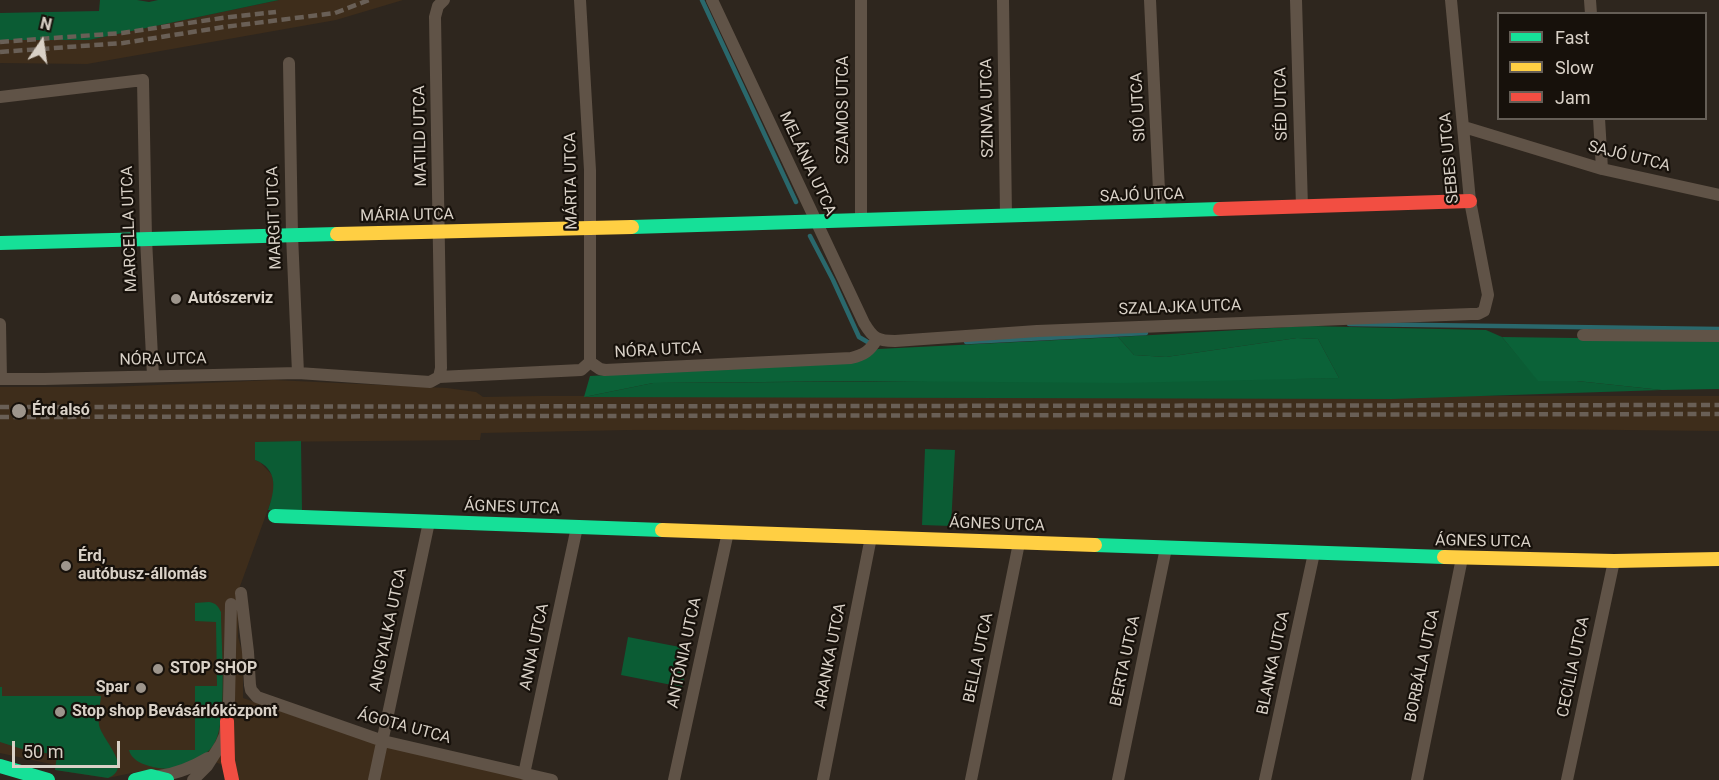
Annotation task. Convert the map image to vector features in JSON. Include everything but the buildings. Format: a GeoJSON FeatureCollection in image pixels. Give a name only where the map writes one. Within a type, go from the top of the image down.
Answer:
{"type":"FeatureCollection","features":[{"type":"Feature","properties":{"kind":"street","name":"MATILD UTCA"},"geometry":{"type":"LineString","coordinates":[[437,379],[441,368],[435,17],[438,6],[444,0]]}},
{"type":"Feature","properties":{"kind":"street","name":"MÁRTA UTCA"},"geometry":{"type":"LineString","coordinates":[[580,0],[590,170],[590,362]]}},
{"type":"Feature","properties":{"kind":"street","name":"MELÁNIA UTCA"},"geometry":{"type":"LineString","coordinates":[[712,0],[874,344]]}},
{"type":"Feature","properties":{"kind":"street","name":"SZAMOS UTCA"},"geometry":{"type":"LineString","coordinates":[[861,0],[861,220]]}},
{"type":"Feature","properties":{"kind":"street","name":"SZINVA UTCA"},"geometry":{"type":"LineString","coordinates":[[1003,0],[1006,216]]}},
{"type":"Feature","properties":{"kind":"street","name":"SIÓ UTCA"},"geometry":{"type":"LineString","coordinates":[[1150,0],[1160,212]]}},
{"type":"Feature","properties":{"kind":"street","name":"SÉD UTCA"},"geometry":{"type":"LineString","coordinates":[[1296,0],[1302,207]]}},
{"type":"Feature","properties":{"kind":"street","name":"SEBES UTCA"},"geometry":{"type":"LineString","coordinates":[[1451,0],[1470,201],[1488,295],[1484,311]]}},
{"type":"Feature","properties":{"kind":"street","name":"MARGIT UTCA"},"geometry":{"type":"LineString","coordinates":[[289,63],[292,236],[298,373]]}},
{"type":"Feature","properties":{"kind":"street","name":"MARCELLA UTCA"},"geometry":{"type":"LineString","coordinates":[[0,97],[143,80],[146,239],[153,376]]}},
{"type":"Feature","properties":{"kind":"street"},"geometry":{"type":"LineString","coordinates":[[1599,120],[1602,169]]}},
{"type":"Feature","properties":{"kind":"street","name":"SAJÓ UTCA"},"geometry":{"type":"LineString","coordinates":[[1464,127],[1602,169],[1719,195]]}},
{"type":"Feature","properties":{"kind":"street","name":"SAJÓ UTCA"},"geometry":{"type":"LineString","coordinates":[[814,220],[1160,212],[1470,201]]}},
{"type":"Feature","properties":{"kind":"street","name":"MÁRIA UTCA"},"geometry":{"type":"LineString","coordinates":[[0,243],[814,220]]}},
{"type":"Feature","properties":{"kind":"street","name":"SZALAJKA UTCA"},"geometry":{"type":"LineString","coordinates":[[874,344],[1037,331],[1478,314],[1484,311]]}},
{"type":"Feature","properties":{"kind":"street"},"geometry":{"type":"LineString","coordinates":[[0,324],[1,379]]}},
{"type":"Feature","properties":{"kind":"street"},"geometry":{"type":"LineString","coordinates":[[1583,335],[1719,336]]}},
{"type":"Feature","properties":{"kind":"street","name":"NÓRA UTCA"},"geometry":{"type":"LineString","coordinates":[[1,379],[44,380],[298,373],[430,382],[437,379],[581,370],[590,362],[605,370],[828,359],[861,356],[874,344]]}},
{"type":"Feature","properties":{"kind":"street","name":"ÁGNES UTCA"},"geometry":{"type":"LineString","coordinates":[[274,516],[1462,558],[1614,561],[1719,559]]}},
{"type":"Feature","properties":{"kind":"street","name":"ANGYALKA UTCA"},"geometry":{"type":"LineString","coordinates":[[374,780],[429,522]]}},
{"type":"Feature","properties":{"kind":"street","name":"ANNA UTCA"},"geometry":{"type":"LineString","coordinates":[[524,774],[577,527]]}},
{"type":"Feature","properties":{"kind":"street","name":"ANTÓNIA UTCA"},"geometry":{"type":"LineString","coordinates":[[674,780],[728,532]]}},
{"type":"Feature","properties":{"kind":"street","name":"ARANKA UTCA"},"geometry":{"type":"LineString","coordinates":[[823,780],[871,537]]}},
{"type":"Feature","properties":{"kind":"street","name":"BELLA UTCA"},"geometry":{"type":"LineString","coordinates":[[971,780],[1019,543]]}},
{"type":"Feature","properties":{"kind":"street","name":"BERTA UTCA"},"geometry":{"type":"LineString","coordinates":[[1118,780],[1166,548]]}},
{"type":"Feature","properties":{"kind":"street","name":"BLANKA UTCA"},"geometry":{"type":"LineString","coordinates":[[1265,780],[1314,553]]}},
{"type":"Feature","properties":{"kind":"street","name":"BORBÁLA UTCA"},"geometry":{"type":"LineString","coordinates":[[1417,780],[1462,558]]}},
{"type":"Feature","properties":{"kind":"street","name":"CECÍLIA UTCA"},"geometry":{"type":"LineString","coordinates":[[1567,780],[1614,561]]}},
{"type":"Feature","properties":{"kind":"street","name":"ÁGOTA UTCA"},"geometry":{"type":"LineString","coordinates":[[241,593],[250,685],[257,697],[383,741],[552,780]]}},
{"type":"Feature","properties":{"kind":"street"},"geometry":{"type":"LineString","coordinates":[[193,780],[207,766],[225,735],[229,702],[231,604]]}},
{"type":"Feature","properties":{"kind":"street"},"geometry":{"type":"LineString","coordinates":[[227,721],[228,760],[232,780]]}},
{"type":"Feature","properties":{"kind":"street"},"geometry":{"type":"LineString","coordinates":[[135,780],[142,777],[163,778],[198,764],[214,754]]}},
{"type":"Feature","properties":{"kind":"street"},"geometry":{"type":"LineString","coordinates":[[0,766],[50,780]]}},
{"type":"Feature","properties":{"kind":"shaded area"},"geometry":{"type":"Polygon","coordinates":[[[279,0],[403,0],[336,20],[87,64],[0,63],[0,40],[89,40],[279,0]]]}},
{"type":"Feature","properties":{"kind":"shaded area"},"geometry":{"type":"Polygon","coordinates":[[[274,380],[447,388],[476,392],[483,397],[1719,396],[1719,431],[1530,429],[628,430],[481,433],[480,440],[256,442],[255,460],[260,462],[272,475],[275,490],[239,589],[238,637],[243,655],[243,698],[376,744],[531,780],[238,780],[236,770],[202,757],[178,769],[141,771],[108,778],[55,770],[55,765],[0,753],[0,387],[110,387],[274,380]]]}},
{"type":"Feature","properties":{"kind":"green space"},"geometry":{"type":"Polygon","coordinates":[[[100,0],[149,2],[158,0],[279,0],[89,40],[0,40],[0,13],[99,11],[100,0]]]}},
{"type":"Feature","properties":{"kind":"green space"},"geometry":{"type":"Polygon","coordinates":[[[1307,326],[1486,330],[1502,337],[1539,381],[1577,381],[1662,390],[1392,399],[584,397],[653,383],[1339,378],[1318,339],[1297,338],[1166,357],[1134,355],[1118,337],[1307,326]]]}},
{"type":"Feature","properties":{"kind":"green space"},"geometry":{"type":"Polygon","coordinates":[[[1118,337],[1134,355],[1166,357],[1297,338],[1318,339],[1339,378],[1123,383],[872,381],[653,383],[584,397],[590,376],[759,367],[863,357],[878,349],[1118,337]]]}},
{"type":"Feature","properties":{"kind":"green space"},"geometry":{"type":"Polygon","coordinates":[[[1502,337],[1719,340],[1719,389],[1662,390],[1577,381],[1538,381],[1502,337]]]}},
{"type":"Feature","properties":{"kind":"green space"},"geometry":{"type":"Polygon","coordinates":[[[301,441],[302,510],[268,510],[273,488],[272,475],[263,464],[255,460],[255,442],[301,441]]]}},
{"type":"Feature","properties":{"kind":"green space"},"geometry":{"type":"Polygon","coordinates":[[[925,449],[955,450],[951,526],[922,525],[925,449]]]}},
{"type":"Feature","properties":{"kind":"green space"},"geometry":{"type":"Polygon","coordinates":[[[209,602],[216,605],[221,612],[222,701],[221,719],[214,744],[203,755],[177,767],[167,769],[145,765],[133,758],[129,750],[195,750],[195,686],[217,686],[216,622],[195,621],[195,603],[209,602]]]}},
{"type":"Feature","properties":{"kind":"green space"},"geometry":{"type":"Polygon","coordinates":[[[628,637],[690,649],[687,662],[682,661],[677,664],[677,672],[683,670],[685,674],[682,687],[621,675],[628,637]]]}},
{"type":"Feature","properties":{"kind":"green space"},"geometry":{"type":"Polygon","coordinates":[[[0,687],[2,687],[2,696],[101,696],[99,725],[117,761],[118,768],[115,773],[108,778],[55,770],[57,755],[22,749],[0,742],[0,687]]]}},
{"type":"Feature","properties":{"kind":"waterway"},"geometry":{"type":"LineString","coordinates":[[702,0],[796,202]]}},
{"type":"Feature","properties":{"kind":"waterway"},"geometry":{"type":"LineString","coordinates":[[810,236],[859,337],[871,344]]}},
{"type":"Feature","properties":{"kind":"waterway"},"geometry":{"type":"LineString","coordinates":[[1349,324],[1719,329]]}},
{"type":"Feature","properties":{"kind":"waterway"},"geometry":{"type":"LineString","coordinates":[[966,342],[1146,333]]}},
{"type":"Feature","properties":{"kind":"railway"},"geometry":{"type":"LineString","coordinates":[[0,52],[123,43],[335,13],[369,0]]}},
{"type":"Feature","properties":{"kind":"railway"},"geometry":{"type":"LineString","coordinates":[[0,42],[122,33],[276,12]]}},
{"type":"Feature","properties":{"kind":"railway"},"geometry":{"type":"LineString","coordinates":[[0,407],[1719,405]]}},
{"type":"Feature","properties":{"kind":"railway"},"geometry":{"type":"LineString","coordinates":[[0,417],[1719,414]]}},
{"type":"Feature","properties":{"kind":"traffic: fast"},"geometry":{"type":"LineString","coordinates":[[632,227],[1220,209]]}},
{"type":"Feature","properties":{"kind":"traffic: fast"},"geometry":{"type":"LineString","coordinates":[[0,243],[337,234]]}},
{"type":"Feature","properties":{"kind":"traffic: fast"},"geometry":{"type":"LineString","coordinates":[[275,516],[662,530]]}},
{"type":"Feature","properties":{"kind":"traffic: fast"},"geometry":{"type":"LineString","coordinates":[[1095,545],[1444,557]]}},
{"type":"Feature","properties":{"kind":"traffic: fast"},"geometry":{"type":"LineString","coordinates":[[0,766],[48,780]]}},
{"type":"Feature","properties":{"kind":"traffic: fast"},"geometry":{"type":"LineString","coordinates":[[135,780],[151,776],[167,780]]}},
{"type":"Feature","properties":{"kind":"traffic: slow"},"geometry":{"type":"LineString","coordinates":[[337,234],[632,227]]}},
{"type":"Feature","properties":{"kind":"traffic: slow"},"geometry":{"type":"LineString","coordinates":[[662,530],[1095,545]]}},
{"type":"Feature","properties":{"kind":"traffic: slow"},"geometry":{"type":"LineString","coordinates":[[1444,557],[1614,561],[1719,559]]}},
{"type":"Feature","properties":{"kind":"traffic: jam"},"geometry":{"type":"LineString","coordinates":[[1220,209],[1470,201]]}},
{"type":"Feature","properties":{"kind":"traffic: jam"},"geometry":{"type":"LineString","coordinates":[[227,721],[228,761],[232,780]]}},
{"type":"Feature","properties":{"kind":"place","name":"Autószerviz"},"geometry":{"type":"Point","coordinates":[176,299]}},
{"type":"Feature","properties":{"kind":"place","name":"Érd alsó"},"geometry":{"type":"Point","coordinates":[19,411]}},
{"type":"Feature","properties":{"kind":"place","name":"Érd, autóbusz-állomás"},"geometry":{"type":"Point","coordinates":[66,566]}},
{"type":"Feature","properties":{"kind":"place","name":"STOP SHOP"},"geometry":{"type":"Point","coordinates":[158,669]}},
{"type":"Feature","properties":{"kind":"place","name":"Spar"},"geometry":{"type":"Point","coordinates":[141,688]}},
{"type":"Feature","properties":{"kind":"place","name":"Stop shop Bevásárlóközpont"},"geometry":{"type":"Point","coordinates":[60,712]}}]}
